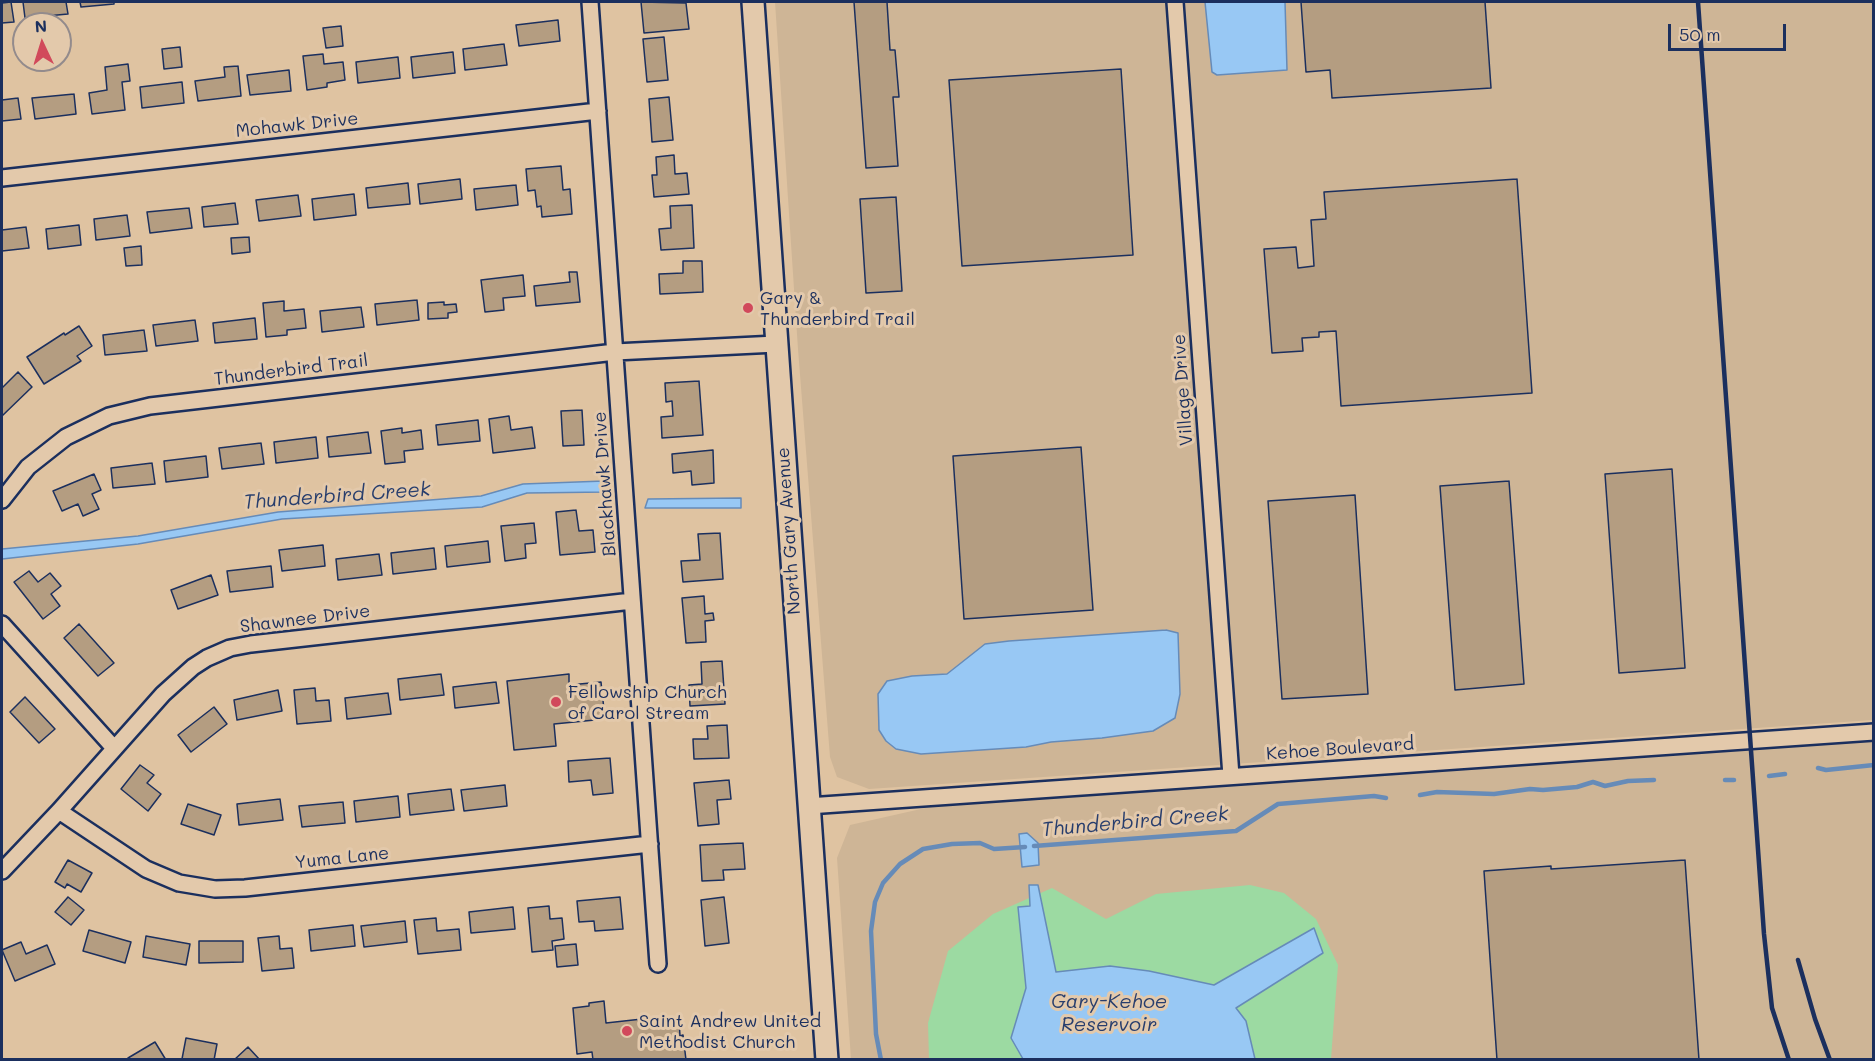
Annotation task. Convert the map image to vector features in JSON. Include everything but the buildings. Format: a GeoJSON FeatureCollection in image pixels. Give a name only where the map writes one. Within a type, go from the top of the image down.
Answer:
{"type":"FeatureCollection","features":[{"type":"Feature","properties":{"kind":"street","name":"Blackhawk Drive"},"geometry":{"type":"LineString","coordinates":[[590,2],[658,964]]}},
{"type":"Feature","properties":{"kind":"street","name":"North Gary Avenue"},"geometry":{"type":"LineString","coordinates":[[753,2],[827,1059]]}},
{"type":"Feature","properties":{"kind":"street","name":"Village Drive"},"geometry":{"type":"LineString","coordinates":[[1175,2],[1231,776]]}},
{"type":"Feature","properties":{"kind":"street","name":"Mohawk Drive"},"geometry":{"type":"LineString","coordinates":[[2,178],[598,111]]}},
{"type":"Feature","properties":{"kind":"street","name":"Thunderbird Trail"},"geometry":{"type":"LineString","coordinates":[[2,500],[28,468],[48,450],[85,426],[124,411],[150,406],[615,352],[777,344]]}},
{"type":"Feature","properties":{"kind":"street","name":"Shawnee Drive"},"geometry":{"type":"LineString","coordinates":[[2,871],[180,678],[207,658],[230,648],[632,601]]}},
{"type":"Feature","properties":{"kind":"street"},"geometry":{"type":"LineString","coordinates":[[2,624],[114,748]]}},
{"type":"Feature","properties":{"kind":"street","name":"Kehoe Boulevard"},"geometry":{"type":"LineString","coordinates":[[808,806],[1874,732]]}},
{"type":"Feature","properties":{"kind":"street","name":"Yuma Lane"},"geometry":{"type":"LineString","coordinates":[[59,811],[146,869],[178,883],[215,889],[245,888],[650,844]]}},
{"type":"Feature","properties":{"kind":"shaded area"},"geometry":{"type":"Polygon","coordinates":[[[775,2],[1873,2],[1873,720],[869,789],[837,777],[830,757],[798,349],[775,2]]]}},
{"type":"Feature","properties":{"kind":"shaded area"},"geometry":{"type":"Polygon","coordinates":[[[1873,740],[1873,1059],[851,1059],[837,858],[850,825],[943,804],[1873,740]]]}},
{"type":"Feature","properties":{"kind":"green space"},"geometry":{"type":"Polygon","coordinates":[[[1250,885],[1284,893],[1316,919],[1338,965],[1331,1059],[929,1059],[928,1023],[948,951],[993,914],[1052,888],[1106,919],[1156,894],[1250,885]]]}},
{"type":"Feature","properties":{"kind":"water"},"geometry":{"type":"Polygon","coordinates":[[[1205,2],[1285,2],[1287,70],[1217,75],[1212,72],[1205,2]]]}},
{"type":"Feature","properties":{"kind":"water"},"geometry":{"type":"Polygon","coordinates":[[[604,481],[606,492],[527,493],[482,507],[282,519],[138,544],[2,559],[2,549],[138,536],[278,512],[481,496],[523,484],[604,481]]]}},
{"type":"Feature","properties":{"kind":"water"},"geometry":{"type":"Polygon","coordinates":[[[741,498],[741,508],[645,508],[648,499],[741,498]]]}},
{"type":"Feature","properties":{"kind":"water"},"geometry":{"type":"Polygon","coordinates":[[[1166,630],[1178,633],[1180,694],[1175,718],[1153,731],[1051,742],[1026,747],[921,754],[896,749],[886,741],[879,730],[878,694],[887,681],[912,676],[947,674],[985,644],[1166,630]]]}},
{"type":"Feature","properties":{"kind":"water"},"geometry":{"type":"Polygon","coordinates":[[[1027,833],[1038,843],[1039,865],[1022,867],[1019,834],[1027,833]]]}},
{"type":"Feature","properties":{"kind":"water","name":"Gary-Kehoe Reservoir"},"geometry":{"type":"Polygon","coordinates":[[[1029,885],[1038,885],[1056,972],[1110,966],[1149,971],[1214,985],[1314,928],[1323,953],[1236,1008],[1246,1021],[1255,1059],[1023,1059],[1011,1038],[1026,988],[1018,907],[1030,906],[1029,885]]]}},
{"type":"Feature","properties":{"kind":"waterway","name":"Thunderbird Creek"},"geometry":{"type":"LineString","coordinates":[[1818,768],[1826,770],[1874,765]]}},
{"type":"Feature","properties":{"kind":"waterway","name":"Thunderbird Creek"},"geometry":{"type":"LineString","coordinates":[[1769,776],[1785,774]]}},
{"type":"Feature","properties":{"kind":"waterway","name":"Thunderbird Creek"},"geometry":{"type":"LineString","coordinates":[[1420,795],[1437,792],[1494,794],[1530,789],[1577,787],[1593,782],[1605,786],[1628,781],[1654,780]]}},
{"type":"Feature","properties":{"kind":"waterway","name":"Thunderbird Creek"},"geometry":{"type":"LineString","coordinates":[[1725,780],[1734,780]]}},
{"type":"Feature","properties":{"kind":"waterway","name":"Thunderbird Creek"},"geometry":{"type":"LineString","coordinates":[[1034,846],[1236,831],[1278,804],[1374,796],[1386,798]]}},
{"type":"Feature","properties":{"kind":"waterway"},"geometry":{"type":"LineString","coordinates":[[881,1060],[876,1034],[871,931],[875,902],[883,883],[900,864],[923,849],[952,844],[980,843],[994,849],[1025,847]]}},
{"type":"Feature","properties":{"kind":"railway"},"geometry":{"type":"LineString","coordinates":[[1698,2],[1764,934],[1772,1008],[1789,1060]]}},
{"type":"Feature","properties":{"kind":"railway"},"geometry":{"type":"LineString","coordinates":[[1798,960],[1830,1060]]}},
{"type":"Feature","properties":{"kind":"place","name":"Gary & Thunderbird Trail"},"geometry":{"type":"Point","coordinates":[748,308]}},
{"type":"Feature","properties":{"kind":"place","name":"Fellowship Church of Carol Stream"},"geometry":{"type":"Point","coordinates":[556,702]}},
{"type":"Feature","properties":{"kind":"place","name":"Saint Andrew United Methodist Church"},"geometry":{"type":"Point","coordinates":[627,1031]}}]}
